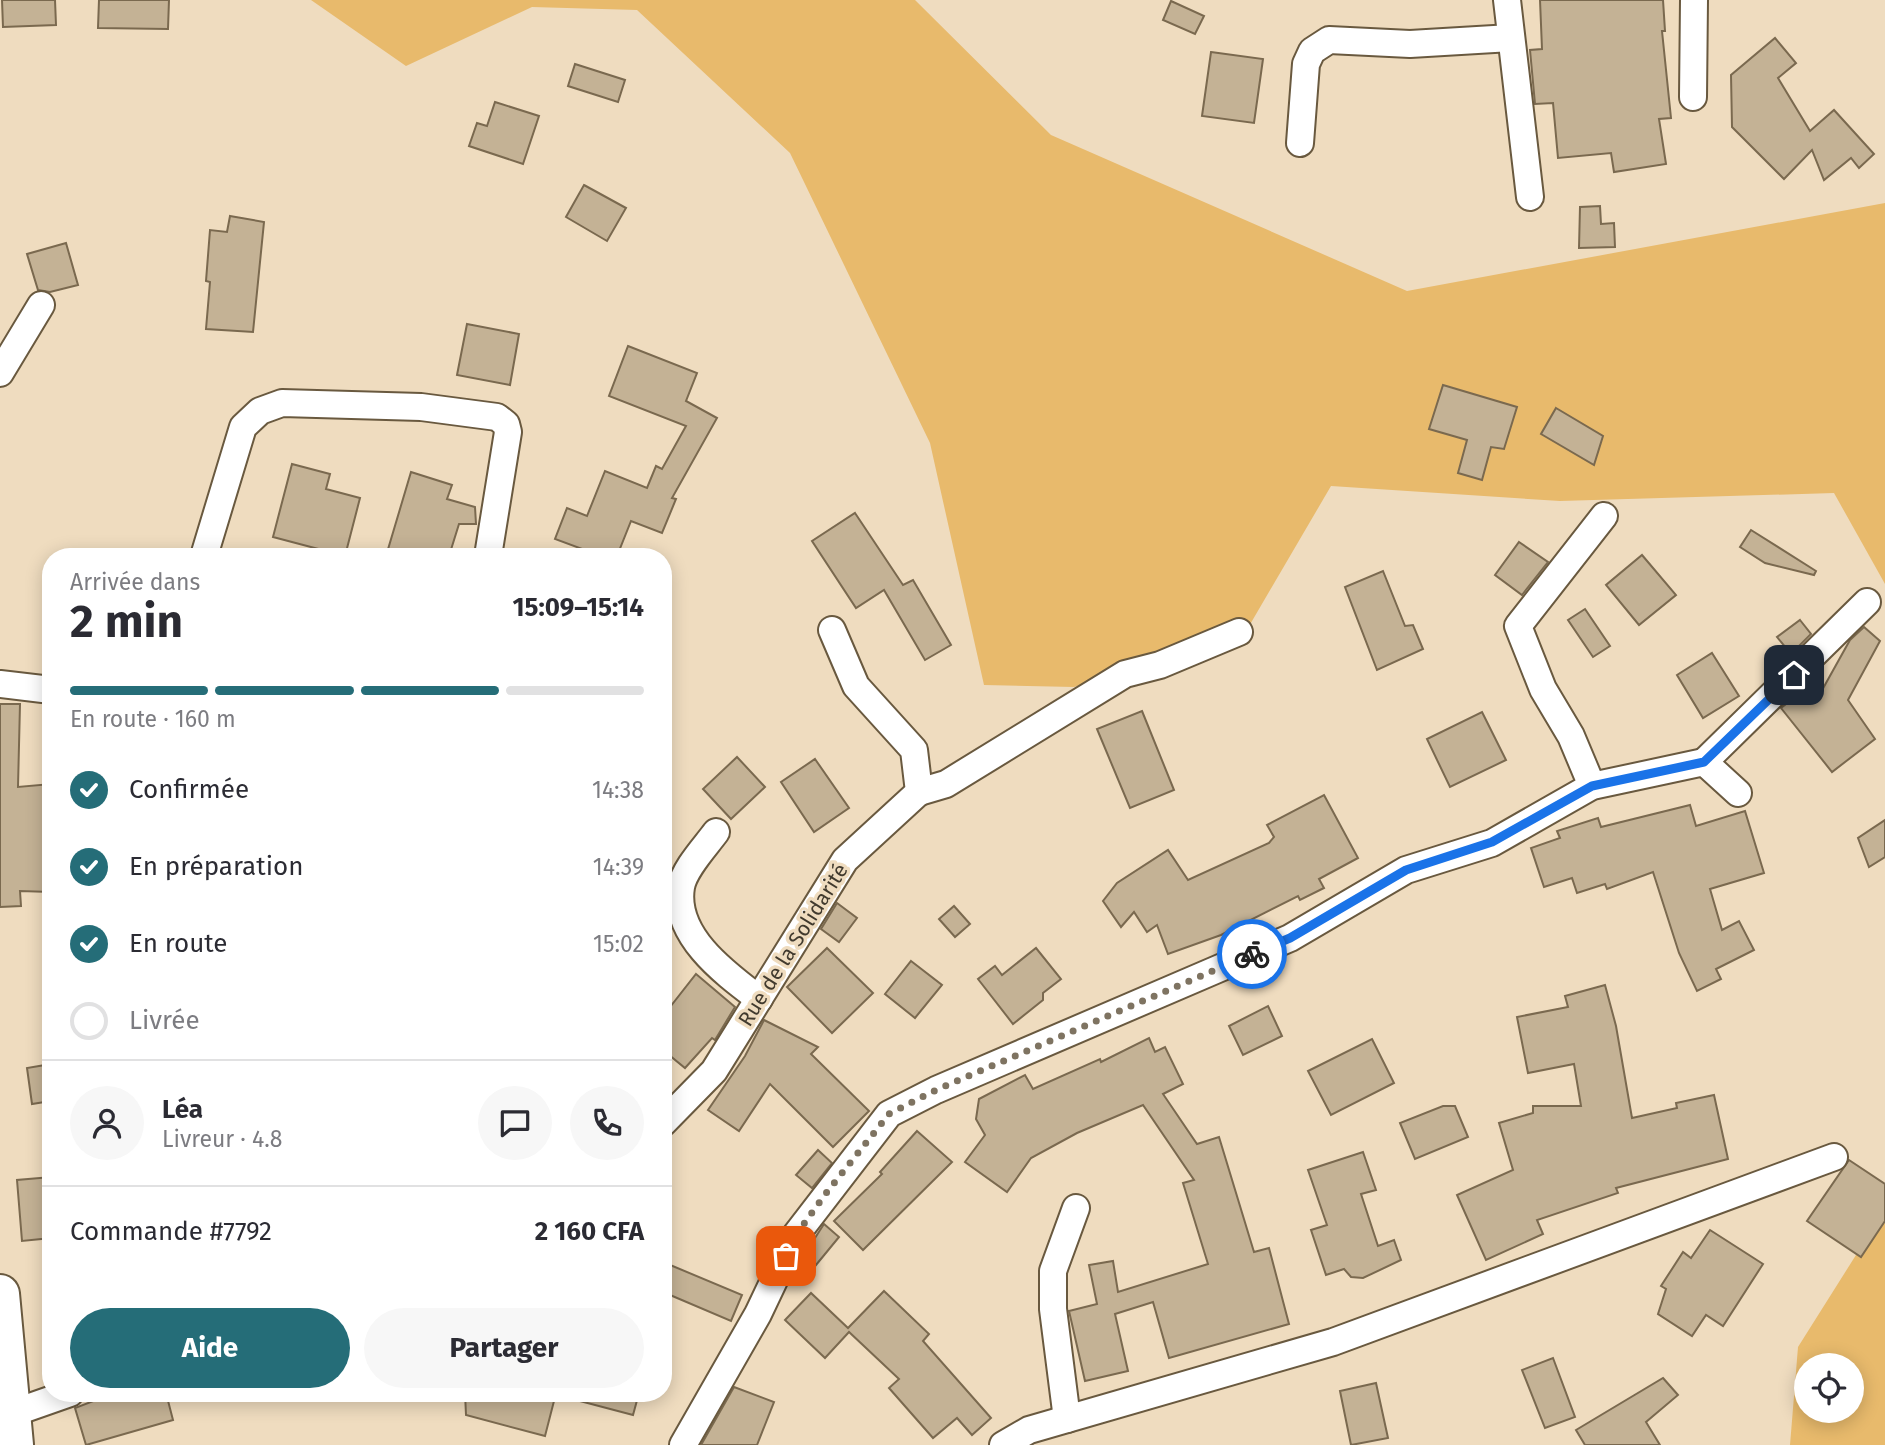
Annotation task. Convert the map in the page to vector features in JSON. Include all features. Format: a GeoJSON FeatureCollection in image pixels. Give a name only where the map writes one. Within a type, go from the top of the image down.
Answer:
{"type":"FeatureCollection","features":[{"type":"Feature","properties":{"kind":"highway"},"geometry":{"type":"LineString","coordinates":[[0,1294],[14,1429]]}},
{"type":"Feature","properties":{"kind":"street"},"geometry":{"type":"LineString","coordinates":[[1507,0],[1530,197]]}},
{"type":"Feature","properties":{"kind":"street"},"geometry":{"type":"LineString","coordinates":[[1693,97],[1694,0]]}},
{"type":"Feature","properties":{"kind":"street"},"geometry":{"type":"LineString","coordinates":[[1300,144],[1306,64],[1312,51],[1329,40],[1410,44],[1511,38]]}},
{"type":"Feature","properties":{"kind":"street"},"geometry":{"type":"LineString","coordinates":[[0,373],[41,306]]}},
{"type":"Feature","properties":{"kind":"street"},"geometry":{"type":"LineString","coordinates":[[206,548],[243,427],[260,411],[282,403],[421,407],[497,417],[506,424],[508,432],[489,548]]}},
{"type":"Feature","properties":{"kind":"street"},"geometry":{"type":"LineString","coordinates":[[1592,786],[1571,736],[1543,689],[1518,626],[1604,516]]}},
{"type":"Feature","properties":{"kind":"street"},"geometry":{"type":"LineString","coordinates":[[683,1445],[758,1314],[795,1236],[889,1114],[936,1090],[1290,938],[1406,870],[1492,842],[1592,786],[1704,762],[1867,602]]}},
{"type":"Feature","properties":{"kind":"street"},"geometry":{"type":"LineString","coordinates":[[832,629],[856,686],[914,750],[919,792],[946,785],[1125,674],[1160,665],[1239,632]]}},
{"type":"Feature","properties":{"kind":"street"},"geometry":{"type":"LineString","coordinates":[[0,684],[42,689]]}},
{"type":"Feature","properties":{"kind":"street"},"geometry":{"type":"LineString","coordinates":[[1704,762],[1738,793]]}},
{"type":"Feature","properties":{"kind":"street","name":"Rue de la Solidarité"},"geometry":{"type":"LineString","coordinates":[[672,1114],[714,1070],[845,860],[919,792]]}},
{"type":"Feature","properties":{"kind":"street"},"geometry":{"type":"LineString","coordinates":[[716,832],[680,886],[682,914],[701,948],[759,999]]}},
{"type":"Feature","properties":{"kind":"street"},"geometry":{"type":"LineString","coordinates":[[1003,1445],[1029,1430],[1333,1342],[1834,1157]]}},
{"type":"Feature","properties":{"kind":"street"},"geometry":{"type":"LineString","coordinates":[[1067,1419],[1053,1309],[1053,1271],[1076,1208]]}},
{"type":"Feature","properties":{"kind":"street"},"geometry":{"type":"LineString","coordinates":[[14,1429],[56,1402]]}},
{"type":"Feature","properties":{"kind":"shaded area"},"geometry":{"type":"Polygon","coordinates":[[[311,0],[915,0],[1051,135],[1407,291],[1885,203],[1885,584],[1834,493],[1560,501],[1331,486],[1245,633],[1074,687],[984,685],[930,443],[790,153],[637,10],[532,7],[406,66],[311,0]]]}},
{"type":"Feature","properties":{"kind":"shaded area"},"geometry":{"type":"Polygon","coordinates":[[[1885,1209],[1885,1445],[1790,1445],[1794,1396],[1794,1423],[1864,1423],[1864,1353],[1798,1353],[1798,1347],[1885,1209]]]}},
{"type":"Feature","properties":{"kind":"building"},"geometry":{"type":"Polygon","coordinates":[[[2,0],[55,0],[56,25],[3,27],[2,0]]]}},
{"type":"Feature","properties":{"kind":"building"},"geometry":{"type":"Polygon","coordinates":[[[99,0],[169,0],[168,29],[98,28],[99,0]]]}},
{"type":"Feature","properties":{"kind":"building"},"geometry":{"type":"Polygon","coordinates":[[[1540,0],[1663,0],[1665,31],[1662,31],[1671,118],[1659,119],[1666,164],[1614,172],[1611,153],[1558,158],[1553,103],[1535,104],[1530,50],[1542,49],[1540,0]]]}},
{"type":"Feature","properties":{"kind":"building"},"geometry":{"type":"Polygon","coordinates":[[[1171,1],[1204,16],[1195,34],[1163,20],[1171,1]]]}},
{"type":"Feature","properties":{"kind":"building"},"geometry":{"type":"Polygon","coordinates":[[[1775,38],[1796,63],[1778,78],[1810,131],[1834,110],[1874,154],[1859,168],[1851,158],[1824,180],[1812,150],[1784,179],[1732,127],[1731,75],[1775,38]]]}},
{"type":"Feature","properties":{"kind":"building"},"geometry":{"type":"Polygon","coordinates":[[[1211,52],[1263,59],[1254,123],[1202,116],[1211,52]]]}},
{"type":"Feature","properties":{"kind":"building"},"geometry":{"type":"Polygon","coordinates":[[[575,64],[625,80],[618,102],[568,86],[575,64]]]}},
{"type":"Feature","properties":{"kind":"building"},"geometry":{"type":"Polygon","coordinates":[[[495,102],[539,116],[523,164],[469,146],[477,123],[487,126],[495,102]]]}},
{"type":"Feature","properties":{"kind":"building"},"geometry":{"type":"Polygon","coordinates":[[[584,185],[626,208],[607,241],[566,217],[584,185]]]}},
{"type":"Feature","properties":{"kind":"building"},"geometry":{"type":"Polygon","coordinates":[[[1600,206],[1601,224],[1614,223],[1615,247],[1579,248],[1580,207],[1600,206]]]}},
{"type":"Feature","properties":{"kind":"building"},"geometry":{"type":"Polygon","coordinates":[[[230,216],[264,222],[253,332],[206,329],[210,230],[227,232],[230,216]]]}},
{"type":"Feature","properties":{"kind":"building"},"geometry":{"type":"Polygon","coordinates":[[[66,243],[78,285],[50,292],[38,290],[27,254],[66,243]]]}},
{"type":"Feature","properties":{"kind":"building"},"geometry":{"type":"Polygon","coordinates":[[[467,324],[519,334],[510,385],[457,375],[467,324]]]}},
{"type":"Feature","properties":{"kind":"building"},"geometry":{"type":"Polygon","coordinates":[[[628,346],[697,373],[686,401],[717,418],[672,498],[676,499],[662,533],[631,521],[620,548],[579,548],[555,539],[567,508],[587,516],[605,471],[647,488],[656,466],[662,469],[686,426],[609,396],[628,346]]]}},
{"type":"Feature","properties":{"kind":"building"},"geometry":{"type":"Polygon","coordinates":[[[1443,385],[1517,407],[1504,449],[1491,447],[1482,480],[1458,473],[1467,440],[1429,429],[1443,385]]]}},
{"type":"Feature","properties":{"kind":"building"},"geometry":{"type":"Polygon","coordinates":[[[1556,408],[1603,436],[1594,465],[1541,434],[1556,408]]]}},
{"type":"Feature","properties":{"kind":"building"},"geometry":{"type":"Polygon","coordinates":[[[292,464],[330,474],[326,489],[360,498],[347,548],[315,548],[273,537],[292,464]]]}},
{"type":"Feature","properties":{"kind":"building"},"geometry":{"type":"Polygon","coordinates":[[[411,472],[452,485],[447,499],[475,507],[476,524],[459,524],[452,548],[388,548],[411,472]]]}},
{"type":"Feature","properties":{"kind":"building"},"geometry":{"type":"Polygon","coordinates":[[[855,513],[903,585],[913,580],[951,645],[925,660],[884,590],[856,608],[812,541],[855,513]]]}},
{"type":"Feature","properties":{"kind":"building"},"geometry":{"type":"Polygon","coordinates":[[[1751,530],[1816,571],[1814,575],[1765,563],[1740,547],[1751,530]]]}},
{"type":"Feature","properties":{"kind":"building"},"geometry":{"type":"Polygon","coordinates":[[[1519,542],[1548,562],[1522,595],[1495,575],[1519,542]]]}},
{"type":"Feature","properties":{"kind":"building"},"geometry":{"type":"Polygon","coordinates":[[[1642,555],[1676,595],[1639,625],[1606,585],[1642,555]]]}},
{"type":"Feature","properties":{"kind":"building"},"geometry":{"type":"Polygon","coordinates":[[[1383,571],[1405,626],[1413,625],[1423,649],[1377,670],[1345,587],[1383,571]]]}},
{"type":"Feature","properties":{"kind":"building"},"geometry":{"type":"Polygon","coordinates":[[[1585,609],[1610,646],[1593,657],[1568,620],[1585,609]]]}},
{"type":"Feature","properties":{"kind":"building"},"geometry":{"type":"Polygon","coordinates":[[[1800,620],[1811,634],[1791,654],[1777,637],[1800,620]]]}},
{"type":"Feature","properties":{"kind":"building"},"geometry":{"type":"Polygon","coordinates":[[[1864,627],[1880,641],[1848,700],[1875,739],[1832,772],[1781,708],[1813,683],[1821,692],[1850,640],[1864,627]]]}},
{"type":"Feature","properties":{"kind":"building"},"geometry":{"type":"Polygon","coordinates":[[[1712,653],[1739,696],[1703,718],[1677,675],[1712,653]]]}},
{"type":"Feature","properties":{"kind":"building"},"geometry":{"type":"Polygon","coordinates":[[[0,704],[20,704],[18,787],[42,785],[42,892],[20,891],[21,906],[0,907],[0,704]]]}},
{"type":"Feature","properties":{"kind":"building"},"geometry":{"type":"Polygon","coordinates":[[[1142,711],[1174,790],[1130,808],[1097,729],[1142,711]]]}},
{"type":"Feature","properties":{"kind":"building"},"geometry":{"type":"Polygon","coordinates":[[[1482,712],[1506,760],[1450,787],[1427,739],[1482,712]]]}},
{"type":"Feature","properties":{"kind":"building"},"geometry":{"type":"Polygon","coordinates":[[[737,757],[765,787],[731,819],[703,789],[737,757]]]}},
{"type":"Feature","properties":{"kind":"building"},"geometry":{"type":"Polygon","coordinates":[[[815,759],[849,808],[814,832],[781,782],[815,759]]]}},
{"type":"Feature","properties":{"kind":"building"},"geometry":{"type":"Polygon","coordinates":[[[1324,795],[1358,858],[1319,879],[1324,888],[1300,900],[1298,896],[1221,935],[1168,954],[1157,925],[1147,932],[1134,912],[1121,927],[1103,901],[1117,883],[1168,850],[1188,880],[1269,843],[1274,837],[1267,825],[1324,795]]]}},
{"type":"Feature","properties":{"kind":"building"},"geometry":{"type":"Polygon","coordinates":[[[1690,805],[1696,826],[1745,811],[1764,873],[1710,889],[1722,930],[1739,921],[1754,950],[1716,969],[1721,979],[1697,991],[1679,953],[1653,872],[1607,889],[1605,884],[1577,893],[1572,878],[1544,887],[1531,848],[1560,838],[1557,831],[1598,818],[1601,827],[1690,805]]]}},
{"type":"Feature","properties":{"kind":"building"},"geometry":{"type":"Polygon","coordinates":[[[1885,820],[1885,857],[1869,867],[1858,838],[1885,820]]]}},
{"type":"Feature","properties":{"kind":"building"},"geometry":{"type":"Polygon","coordinates":[[[837,903],[857,918],[839,942],[821,929],[837,903]]]}},
{"type":"Feature","properties":{"kind":"building"},"geometry":{"type":"Polygon","coordinates":[[[954,906],[970,924],[955,937],[939,919],[954,906]]]}},
{"type":"Feature","properties":{"kind":"building"},"geometry":{"type":"Polygon","coordinates":[[[827,948],[873,993],[832,1033],[787,987],[827,948]]]}},
{"type":"Feature","properties":{"kind":"building"},"geometry":{"type":"Polygon","coordinates":[[[1036,948],[1061,979],[1043,993],[1043,1000],[1013,1024],[978,979],[995,966],[1002,975],[1036,948]]]}},
{"type":"Feature","properties":{"kind":"building"},"geometry":{"type":"Polygon","coordinates":[[[911,961],[942,985],[915,1018],[885,994],[911,961]]]}},
{"type":"Feature","properties":{"kind":"building"},"geometry":{"type":"Polygon","coordinates":[[[696,974],[735,1007],[715,1040],[712,1038],[685,1068],[672,1057],[672,1005],[696,974]]]}},
{"type":"Feature","properties":{"kind":"building"},"geometry":{"type":"Polygon","coordinates":[[[1605,985],[1616,1026],[1632,1118],[1677,1108],[1676,1103],[1714,1095],[1728,1159],[1616,1188],[1618,1193],[1537,1220],[1543,1234],[1486,1260],[1457,1195],[1513,1170],[1499,1123],[1533,1113],[1533,1106],[1581,1106],[1574,1064],[1528,1073],[1517,1017],[1568,1007],[1565,996],[1605,985]]]}},
{"type":"Feature","properties":{"kind":"building"},"geometry":{"type":"Polygon","coordinates":[[[1268,1006],[1282,1036],[1243,1055],[1229,1026],[1268,1006]]]}},
{"type":"Feature","properties":{"kind":"building"},"geometry":{"type":"Polygon","coordinates":[[[764,1020],[818,1047],[811,1054],[869,1111],[833,1147],[770,1084],[739,1131],[708,1110],[745,1056],[764,1020]]]}},
{"type":"Feature","properties":{"kind":"building"},"geometry":{"type":"Polygon","coordinates":[[[1149,1038],[1155,1052],[1165,1047],[1183,1084],[1163,1094],[1197,1144],[1219,1137],[1254,1252],[1269,1248],[1289,1324],[1169,1358],[1153,1302],[1115,1314],[1128,1371],[1085,1381],[1069,1311],[1097,1304],[1089,1265],[1113,1261],[1118,1292],[1208,1264],[1183,1183],[1194,1180],[1143,1105],[1077,1133],[1031,1158],[1007,1192],[965,1162],[985,1135],[976,1119],[979,1099],[1025,1075],[1033,1089],[1100,1059],[1101,1062],[1149,1038]]]}},
{"type":"Feature","properties":{"kind":"building"},"geometry":{"type":"Polygon","coordinates":[[[1372,1039],[1394,1083],[1331,1115],[1308,1071],[1372,1039]]]}},
{"type":"Feature","properties":{"kind":"building"},"geometry":{"type":"Polygon","coordinates":[[[42,1066],[42,1102],[32,1104],[27,1068],[42,1066]]]}},
{"type":"Feature","properties":{"kind":"building"},"geometry":{"type":"Polygon","coordinates":[[[1443,1106],[1455,1106],[1468,1137],[1415,1159],[1400,1123],[1443,1106]]]}},
{"type":"Feature","properties":{"kind":"building"},"geometry":{"type":"Polygon","coordinates":[[[917,1131],[952,1162],[863,1250],[834,1221],[882,1174],[880,1172],[917,1131]]]}},
{"type":"Feature","properties":{"kind":"building"},"geometry":{"type":"Polygon","coordinates":[[[818,1150],[832,1163],[812,1188],[796,1175],[818,1150]]]}},
{"type":"Feature","properties":{"kind":"building"},"geometry":{"type":"Polygon","coordinates":[[[1363,1152],[1376,1190],[1361,1194],[1378,1246],[1394,1240],[1401,1260],[1363,1278],[1351,1277],[1344,1269],[1326,1275],[1311,1230],[1327,1225],[1308,1170],[1363,1152]]]}},
{"type":"Feature","properties":{"kind":"building"},"geometry":{"type":"Polygon","coordinates":[[[1849,1160],[1885,1184],[1885,1221],[1861,1257],[1807,1221],[1849,1160]]]}},
{"type":"Feature","properties":{"kind":"building"},"geometry":{"type":"Polygon","coordinates":[[[42,1178],[42,1239],[22,1241],[17,1180],[42,1178]]]}},
{"type":"Feature","properties":{"kind":"building"},"geometry":{"type":"Polygon","coordinates":[[[824,1224],[839,1237],[816,1265],[804,1255],[824,1224]]]}},
{"type":"Feature","properties":{"kind":"building"},"geometry":{"type":"Polygon","coordinates":[[[1710,1230],[1763,1264],[1723,1326],[1706,1315],[1692,1336],[1658,1314],[1666,1289],[1661,1286],[1683,1252],[1691,1258],[1710,1230]]]}},
{"type":"Feature","properties":{"kind":"building"},"geometry":{"type":"Polygon","coordinates":[[[672,1266],[742,1295],[731,1321],[672,1296],[672,1266]]]}},
{"type":"Feature","properties":{"kind":"building"},"geometry":{"type":"Polygon","coordinates":[[[884,1291],[929,1334],[923,1341],[991,1418],[972,1435],[957,1418],[933,1438],[889,1388],[899,1379],[849,1332],[825,1358],[785,1320],[811,1293],[848,1328],[884,1291]]]}},
{"type":"Feature","properties":{"kind":"building"},"geometry":{"type":"Polygon","coordinates":[[[1553,1358],[1575,1417],[1545,1428],[1522,1370],[1553,1358]]]}},
{"type":"Feature","properties":{"kind":"building"},"geometry":{"type":"Polygon","coordinates":[[[1663,1378],[1678,1395],[1646,1422],[1660,1445],[1585,1445],[1576,1430],[1663,1378]]]}},
{"type":"Feature","properties":{"kind":"building"},"geometry":{"type":"Polygon","coordinates":[[[1376,1383],[1388,1438],[1351,1445],[1340,1391],[1376,1383]]]}},
{"type":"Feature","properties":{"kind":"building"},"geometry":{"type":"Polygon","coordinates":[[[734,1387],[774,1402],[757,1445],[701,1445],[734,1387]]]}},
{"type":"Feature","properties":{"kind":"building"},"geometry":{"type":"Polygon","coordinates":[[[91,1402],[168,1402],[173,1420],[86,1445],[75,1408],[91,1402]]]}},
{"type":"Feature","properties":{"kind":"building"},"geometry":{"type":"Polygon","coordinates":[[[465,1402],[554,1402],[545,1436],[466,1415],[465,1402]]]}},
{"type":"Feature","properties":{"kind":"building"},"geometry":{"type":"Polygon","coordinates":[[[584,1402],[637,1402],[633,1415],[584,1402]]]}},
{"type":"Feature","properties":{"kind":"way so far"},"geometry":{"type":"LineString","coordinates":[[786,1256],[795,1236],[889,1114],[936,1090],[1252,954]]}},
{"type":"Feature","properties":{"kind":"route"},"geometry":{"type":"LineString","coordinates":[[1252,954],[1290,938],[1406,870],[1492,842],[1592,786],[1704,762],[1794,675]]}}]}
